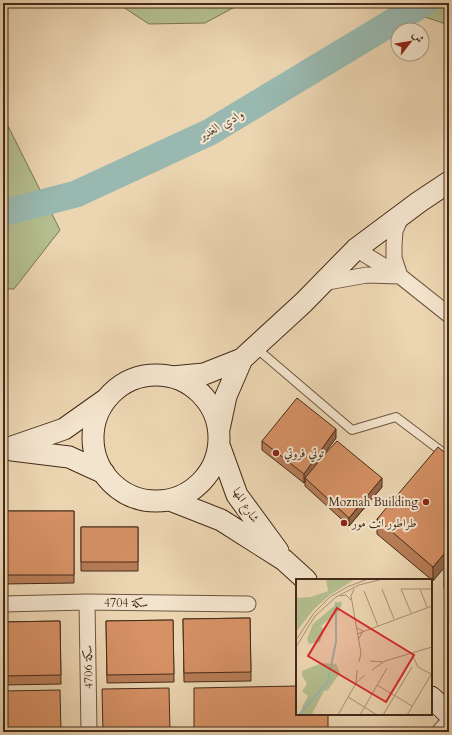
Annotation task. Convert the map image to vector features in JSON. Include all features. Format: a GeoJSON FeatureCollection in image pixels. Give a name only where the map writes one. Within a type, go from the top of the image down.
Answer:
{"type":"FeatureCollection","features":[{"type":"Feature","properties":{"kind":"street"},"geometry":{"type":"LineString","coordinates":[[5,449],[64,429],[120,387],[136,378],[154,375],[172,377],[204,374],[248,353],[303,303],[356,249],[402,214],[449,182]]}},
{"type":"Feature","properties":{"kind":"street"},"geometry":{"type":"LineString","coordinates":[[400,276],[394,258],[394,245],[395,231],[402,214]]}},
{"type":"Feature","properties":{"kind":"street"},"geometry":{"type":"LineString","coordinates":[[356,249],[400,276],[449,315]]}},
{"type":"Feature","properties":{"kind":"street"},"geometry":{"type":"LineString","coordinates":[[322,283],[367,275],[400,276]]}},
{"type":"Feature","properties":{"kind":"street"},"geometry":{"type":"LineString","coordinates":[[106,399],[97,416],[94,436],[96,455],[104,473],[114,484],[126,493],[140,499],[155,501],[170,500],[184,495],[198,486],[208,474],[215,461],[226,396],[248,353]]}},
{"type":"Feature","properties":{"kind":"street"},"geometry":{"type":"LineString","coordinates":[[172,377],[189,384],[203,396],[213,412],[219,437]]}},
{"type":"Feature","properties":{"kind":"street","name":"شارع المها"},"geometry":{"type":"LineString","coordinates":[[219,437],[237,495],[284,560]]}},
{"type":"Feature","properties":{"kind":"street"},"geometry":{"type":"LineString","coordinates":[[5,449],[69,456],[104,473]]}},
{"type":"Feature","properties":{"kind":"street","name":"شارع المها"},"geometry":{"type":"LineString","coordinates":[[170,500],[221,520],[284,560],[305,579]]}},
{"type":"Feature","properties":{"kind":"street","name":"سكة 4704"},"geometry":{"type":"LineString","coordinates":[[3,604],[87,602],[248,604]]}},
{"type":"Feature","properties":{"kind":"street","name":"4706 سكة"},"geometry":{"type":"LineString","coordinates":[[87,602],[89,732]]}},
{"type":"Feature","properties":{"kind":"street"},"geometry":{"type":"LineString","coordinates":[[432,698],[449,714]]}},
{"type":"Feature","properties":{"kind":"street"},"geometry":{"type":"LineString","coordinates":[[439,732],[449,721]]}},
{"type":"Feature","properties":{"kind":"lane"},"geometry":{"type":"LineString","coordinates":[[248,353],[352,430],[396,417],[449,456]]}},
{"type":"Feature","properties":{"kind":"green space"},"geometry":{"type":"Polygon","coordinates":[[[117,3],[242,3],[205,23],[149,24],[117,3]]]}},
{"type":"Feature","properties":{"kind":"green space"},"geometry":{"type":"Polygon","coordinates":[[[383,3],[449,3],[449,25],[383,3]]]}},
{"type":"Feature","properties":{"kind":"green space"},"geometry":{"type":"Polygon","coordinates":[[[3,122],[8,126],[60,230],[14,289],[3,289],[3,122]]]}},
{"type":"Feature","properties":{"kind":"building"},"geometry":{"type":"Polygon","coordinates":[[[297,398],[336,429],[304,474],[262,441],[297,398]]]}},
{"type":"Feature","properties":{"kind":"building"},"geometry":{"type":"Polygon","coordinates":[[[337,441],[382,478],[349,518],[305,478],[337,441]]]}},
{"type":"Feature","properties":{"kind":"building","name":"Moznah Building"},"geometry":{"type":"Polygon","coordinates":[[[438,447],[449,456],[449,548],[433,567],[377,519],[438,447]]]}},
{"type":"Feature","properties":{"kind":"building"},"geometry":{"type":"Polygon","coordinates":[[[3,511],[74,511],[74,575],[3,575],[3,511]]]}},
{"type":"Feature","properties":{"kind":"building"},"geometry":{"type":"Polygon","coordinates":[[[81,527],[138,527],[138,562],[81,562],[81,527]]]}},
{"type":"Feature","properties":{"kind":"building"},"geometry":{"type":"Polygon","coordinates":[[[449,564],[449,574],[444,570],[449,564]]]}},
{"type":"Feature","properties":{"kind":"building"},"geometry":{"type":"Polygon","coordinates":[[[250,618],[251,672],[184,673],[183,619],[250,618]]]}},
{"type":"Feature","properties":{"kind":"building"},"geometry":{"type":"Polygon","coordinates":[[[173,620],[174,674],[107,675],[106,621],[173,620]]]}},
{"type":"Feature","properties":{"kind":"building"},"geometry":{"type":"Polygon","coordinates":[[[60,621],[61,675],[3,676],[3,622],[60,621]]]}},
{"type":"Feature","properties":{"kind":"building"},"geometry":{"type":"Polygon","coordinates":[[[296,686],[296,715],[328,715],[328,732],[194,732],[194,688],[296,686]]]}},
{"type":"Feature","properties":{"kind":"building"},"geometry":{"type":"Polygon","coordinates":[[[169,688],[170,732],[103,732],[102,689],[169,688]]]}},
{"type":"Feature","properties":{"kind":"building"},"geometry":{"type":"Polygon","coordinates":[[[60,690],[61,732],[3,732],[3,691],[60,690]]]}},
{"type":"Feature","properties":{"kind":"waterway","name":"وادي الغدير"},"geometry":{"type":"LineString","coordinates":[[3,213],[76,194],[210,132],[424,3]]}},
{"type":"Feature","properties":{"kind":"place","name":"توتي فروتي"},"geometry":{"type":"Point","coordinates":[276,453]}},
{"type":"Feature","properties":{"kind":"place","name":"Moznah Building"},"geometry":{"type":"Point","coordinates":[426,502]}},
{"type":"Feature","properties":{"kind":"place","name":"طراطور انت مور"},"geometry":{"type":"Point","coordinates":[344,523]}}]}
